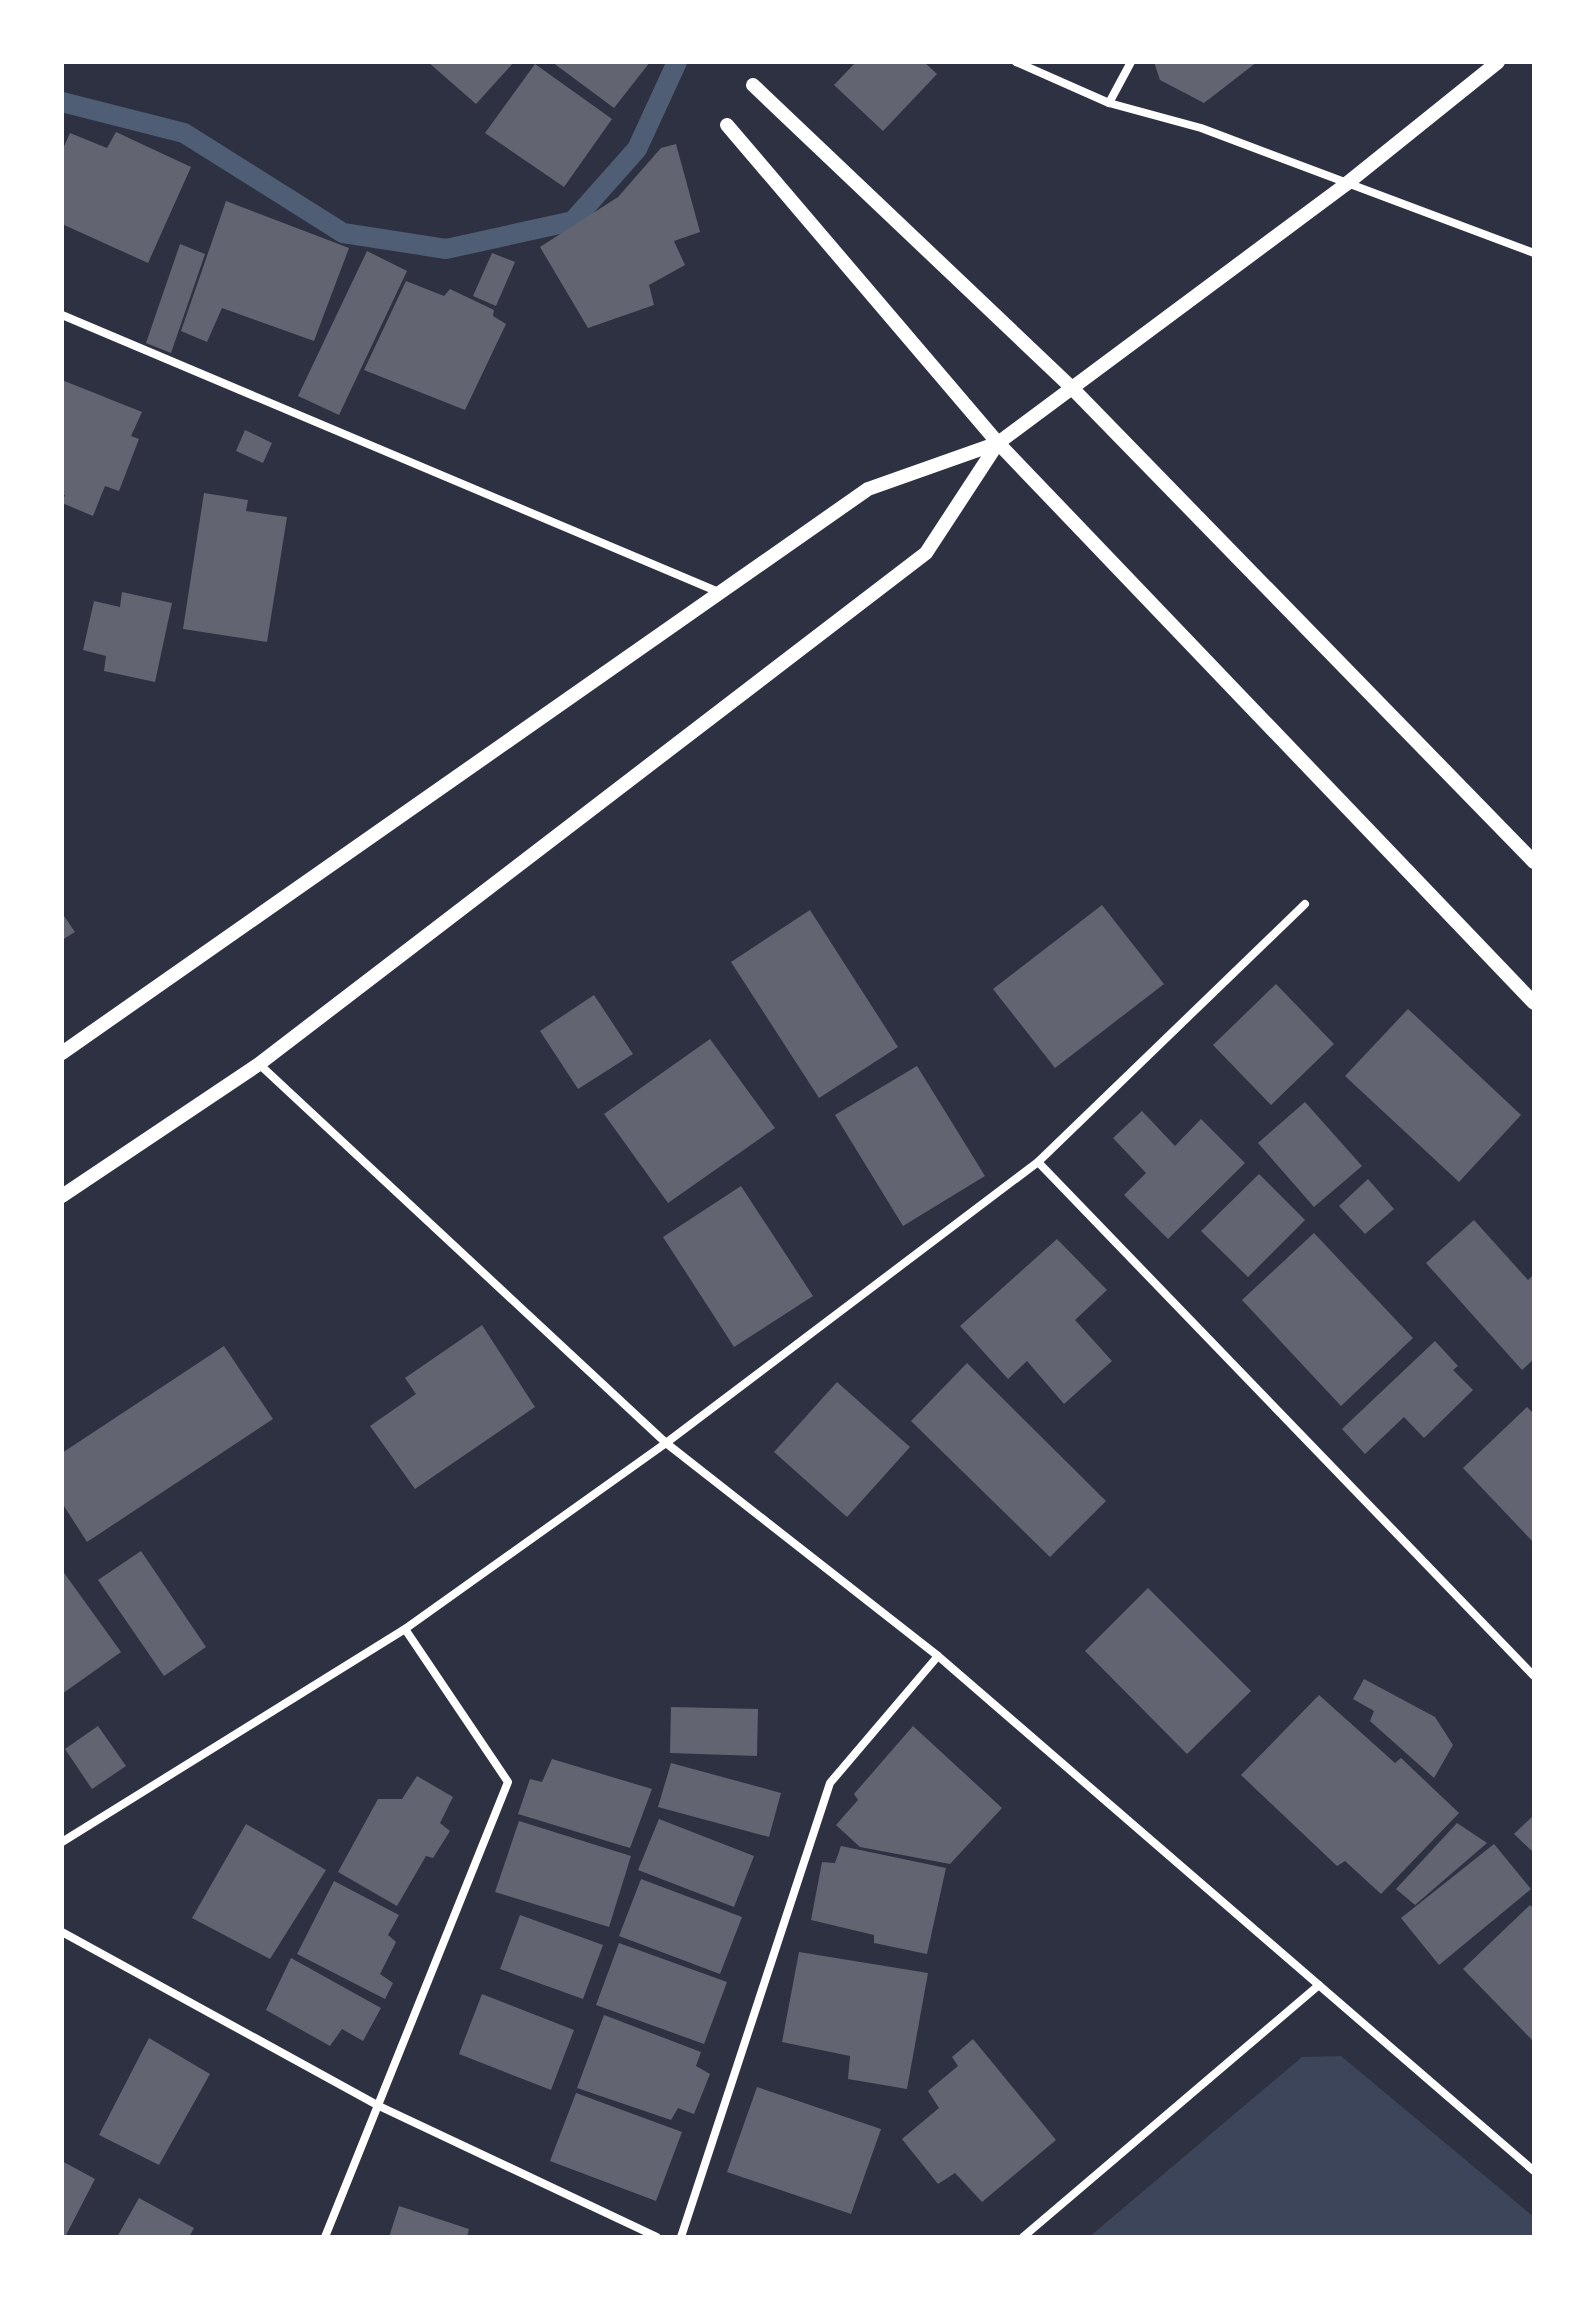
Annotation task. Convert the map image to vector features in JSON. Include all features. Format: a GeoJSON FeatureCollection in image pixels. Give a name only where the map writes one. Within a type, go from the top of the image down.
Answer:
{"type":"FeatureCollection","features":[{"type":"Feature","properties":{"kind":"street"},"geometry":{"type":"LineString","coordinates":[[1016,62],[1109,103],[1201,128],[1345,185],[1534,253]]}},
{"type":"Feature","properties":{"kind":"street"},"geometry":{"type":"LineString","coordinates":[[1109,103],[1131,62]]}},
{"type":"Feature","properties":{"kind":"street"},"geometry":{"type":"LineString","coordinates":[[62,1053],[868,489],[998,443],[1345,185],[1498,62]]}},
{"type":"Feature","properties":{"kind":"street"},"geometry":{"type":"LineString","coordinates":[[753,85],[1072,388],[1534,862]]}},
{"type":"Feature","properties":{"kind":"street"},"geometry":{"type":"LineString","coordinates":[[727,125],[998,443],[1534,1003]]}},
{"type":"Feature","properties":{"kind":"street"},"geometry":{"type":"LineString","coordinates":[[62,315],[721,593]]}},
{"type":"Feature","properties":{"kind":"street"},"geometry":{"type":"LineString","coordinates":[[62,1196],[259,1064],[926,553],[998,443]]}},
{"type":"Feature","properties":{"kind":"street"},"geometry":{"type":"LineString","coordinates":[[62,1842],[405,1629],[666,1443],[1038,1162],[1305,904]]}},
{"type":"Feature","properties":{"kind":"street"},"geometry":{"type":"LineString","coordinates":[[259,1064],[666,1443],[938,1656],[1534,2171]]}},
{"type":"Feature","properties":{"kind":"street"},"geometry":{"type":"LineString","coordinates":[[1038,1162],[1534,1676]]}},
{"type":"Feature","properties":{"kind":"street"},"geometry":{"type":"LineString","coordinates":[[325,2237],[508,1782],[405,1629]]}},
{"type":"Feature","properties":{"kind":"street"},"geometry":{"type":"LineString","coordinates":[[681,2237],[830,1783],[938,1656]]}},
{"type":"Feature","properties":{"kind":"street"},"geometry":{"type":"LineString","coordinates":[[62,1932],[379,2106],[657,2237]]}},
{"type":"Feature","properties":{"kind":"street"},"geometry":{"type":"LineString","coordinates":[[1023,2237],[1319,1985]]}},
{"type":"Feature","properties":{"kind":"shaded area"},"geometry":{"type":"Polygon","coordinates":[[[1341,2056],[1534,2217],[1534,2237],[1089,2237],[1302,2057],[1341,2056]]]}},
{"type":"Feature","properties":{"kind":"building"},"geometry":{"type":"Polygon","coordinates":[[[428,62],[514,62],[476,104],[428,62]]]}},
{"type":"Feature","properties":{"kind":"building"},"geometry":{"type":"Polygon","coordinates":[[[552,62],[650,62],[614,108],[552,62]]]}},
{"type":"Feature","properties":{"kind":"building"},"geometry":{"type":"Polygon","coordinates":[[[856,62],[924,62],[937,74],[883,131],[834,85],[856,62]]]}},
{"type":"Feature","properties":{"kind":"building"},"geometry":{"type":"Polygon","coordinates":[[[1154,62],[1257,62],[1204,103],[1160,80],[1154,62]]]}},
{"type":"Feature","properties":{"kind":"building"},"geometry":{"type":"Polygon","coordinates":[[[535,64],[612,119],[564,187],[485,133],[535,64]]]}},
{"type":"Feature","properties":{"kind":"building"},"geometry":{"type":"Polygon","coordinates":[[[116,132],[191,167],[148,263],[62,224],[62,151],[70,133],[107,148],[116,132]]]}},
{"type":"Feature","properties":{"kind":"building"},"geometry":{"type":"Polygon","coordinates":[[[676,144],[700,232],[674,241],[685,265],[649,285],[654,305],[588,328],[540,247],[618,197],[661,148],[676,144]]]}},
{"type":"Feature","properties":{"kind":"building"},"geometry":{"type":"Polygon","coordinates":[[[226,201],[349,248],[314,341],[222,308],[207,342],[181,331],[226,201]]]}},
{"type":"Feature","properties":{"kind":"building"},"geometry":{"type":"Polygon","coordinates":[[[180,244],[205,254],[171,353],[146,343],[180,244]]]}},
{"type":"Feature","properties":{"kind":"building"},"geometry":{"type":"Polygon","coordinates":[[[367,251],[407,271],[339,415],[298,396],[367,251]]]}},
{"type":"Feature","properties":{"kind":"building"},"geometry":{"type":"Polygon","coordinates":[[[492,253],[515,262],[496,306],[473,296],[492,253]]]}},
{"type":"Feature","properties":{"kind":"building"},"geometry":{"type":"Polygon","coordinates":[[[406,281],[444,296],[450,289],[494,310],[493,316],[506,324],[465,410],[364,370],[406,281]]]}},
{"type":"Feature","properties":{"kind":"building"},"geometry":{"type":"Polygon","coordinates":[[[62,380],[142,412],[131,436],[139,439],[119,491],[105,486],[93,516],[62,503],[65,495],[62,494],[62,380]]]}},
{"type":"Feature","properties":{"kind":"building"},"geometry":{"type":"Polygon","coordinates":[[[245,430],[272,443],[263,463],[236,451],[245,430]]]}},
{"type":"Feature","properties":{"kind":"building"},"geometry":{"type":"Polygon","coordinates":[[[204,493],[248,500],[246,511],[287,517],[267,642],[183,629],[204,493]]]}},
{"type":"Feature","properties":{"kind":"building"},"geometry":{"type":"Polygon","coordinates":[[[122,592],[172,603],[155,682],[104,671],[106,656],[83,650],[94,601],[120,607],[122,592]]]}},
{"type":"Feature","properties":{"kind":"building"},"geometry":{"type":"Polygon","coordinates":[[[1102,905],[1164,984],[1055,1068],[993,989],[1102,905]]]}},
{"type":"Feature","properties":{"kind":"building"},"geometry":{"type":"Polygon","coordinates":[[[810,910],[898,1047],[819,1098],[731,962],[810,910]]]}},
{"type":"Feature","properties":{"kind":"building"},"geometry":{"type":"Polygon","coordinates":[[[62,913],[75,932],[62,940],[62,913]]]}},
{"type":"Feature","properties":{"kind":"building"},"geometry":{"type":"Polygon","coordinates":[[[1276,984],[1334,1044],[1271,1105],[1213,1045],[1276,984]]]}},
{"type":"Feature","properties":{"kind":"building"},"geometry":{"type":"Polygon","coordinates":[[[594,995],[633,1054],[578,1089],[540,1031],[594,995]]]}},
{"type":"Feature","properties":{"kind":"building"},"geometry":{"type":"Polygon","coordinates":[[[1408,1009],[1521,1115],[1459,1182],[1345,1076],[1408,1009]]]}},
{"type":"Feature","properties":{"kind":"building"},"geometry":{"type":"Polygon","coordinates":[[[710,1039],[775,1128],[668,1203],[604,1114],[710,1039]]]}},
{"type":"Feature","properties":{"kind":"building"},"geometry":{"type":"Polygon","coordinates":[[[917,1066],[985,1176],[903,1226],[835,1115],[917,1066]]]}},
{"type":"Feature","properties":{"kind":"building"},"geometry":{"type":"Polygon","coordinates":[[[1305,1102],[1362,1166],[1314,1207],[1258,1143],[1305,1102]]]}},
{"type":"Feature","properties":{"kind":"building"},"geometry":{"type":"Polygon","coordinates":[[[1142,1111],[1175,1146],[1201,1119],[1245,1163],[1168,1239],[1124,1195],[1146,1173],[1113,1138],[1142,1111]]]}},
{"type":"Feature","properties":{"kind":"building"},"geometry":{"type":"Polygon","coordinates":[[[1259,1174],[1305,1220],[1248,1277],[1201,1231],[1259,1174]]]}},
{"type":"Feature","properties":{"kind":"building"},"geometry":{"type":"Polygon","coordinates":[[[1368,1179],[1394,1209],[1365,1234],[1339,1206],[1368,1179]]]}},
{"type":"Feature","properties":{"kind":"building"},"geometry":{"type":"Polygon","coordinates":[[[741,1186],[813,1296],[734,1347],[663,1237],[741,1186]]]}},
{"type":"Feature","properties":{"kind":"building"},"geometry":{"type":"Polygon","coordinates":[[[1474,1220],[1528,1280],[1534,1274],[1534,1359],[1522,1370],[1426,1263],[1474,1220]]]}},
{"type":"Feature","properties":{"kind":"building"},"geometry":{"type":"Polygon","coordinates":[[[1314,1233],[1413,1338],[1341,1406],[1242,1300],[1314,1233]]]}},
{"type":"Feature","properties":{"kind":"building"},"geometry":{"type":"Polygon","coordinates":[[[1057,1239],[1107,1290],[1075,1320],[1112,1361],[1064,1404],[1027,1361],[1008,1379],[960,1326],[1057,1239]]]}},
{"type":"Feature","properties":{"kind":"building"},"geometry":{"type":"Polygon","coordinates":[[[482,1325],[535,1407],[415,1489],[370,1426],[416,1394],[405,1378],[482,1325]]]}},
{"type":"Feature","properties":{"kind":"building"},"geometry":{"type":"Polygon","coordinates":[[[1435,1341],[1458,1366],[1453,1370],[1473,1390],[1424,1438],[1404,1417],[1365,1454],[1342,1429],[1435,1341]]]}},
{"type":"Feature","properties":{"kind":"building"},"geometry":{"type":"Polygon","coordinates":[[[224,1346],[273,1419],[87,1542],[62,1503],[62,1453],[224,1346]]]}},
{"type":"Feature","properties":{"kind":"building"},"geometry":{"type":"Polygon","coordinates":[[[967,1363],[1106,1501],[1050,1557],[911,1421],[967,1363]]]}},
{"type":"Feature","properties":{"kind":"building"},"geometry":{"type":"Polygon","coordinates":[[[837,1382],[910,1447],[847,1517],[774,1452],[837,1382]]]}},
{"type":"Feature","properties":{"kind":"building"},"geometry":{"type":"Polygon","coordinates":[[[1527,1407],[1534,1414],[1534,1543],[1463,1468],[1527,1407]]]}},
{"type":"Feature","properties":{"kind":"building"},"geometry":{"type":"Polygon","coordinates":[[[141,1551],[206,1647],[164,1676],[98,1580],[141,1551]]]}},
{"type":"Feature","properties":{"kind":"building"},"geometry":{"type":"Polygon","coordinates":[[[62,1570],[121,1652],[62,1694],[62,1570]]]}},
{"type":"Feature","properties":{"kind":"building"},"geometry":{"type":"Polygon","coordinates":[[[1148,1588],[1251,1691],[1187,1754],[1085,1651],[1148,1588]]]}},
{"type":"Feature","properties":{"kind":"building"},"geometry":{"type":"Polygon","coordinates":[[[1364,1679],[1435,1717],[1453,1745],[1434,1778],[1370,1721],[1374,1711],[1353,1699],[1364,1679]]]}},
{"type":"Feature","properties":{"kind":"building"},"geometry":{"type":"Polygon","coordinates":[[[1319,1695],[1395,1763],[1401,1758],[1459,1813],[1381,1894],[1345,1861],[1337,1866],[1241,1775],[1319,1695]]]}},
{"type":"Feature","properties":{"kind":"building"},"geometry":{"type":"Polygon","coordinates":[[[671,1707],[758,1709],[757,1756],[670,1753],[671,1707]]]}},
{"type":"Feature","properties":{"kind":"building"},"geometry":{"type":"Polygon","coordinates":[[[98,1726],[126,1766],[92,1789],[65,1749],[98,1726]]]}},
{"type":"Feature","properties":{"kind":"building"},"geometry":{"type":"Polygon","coordinates":[[[913,1726],[1002,1808],[950,1864],[860,1847],[836,1825],[858,1800],[854,1794],[913,1726]]]}},
{"type":"Feature","properties":{"kind":"building"},"geometry":{"type":"Polygon","coordinates":[[[552,1759],[652,1789],[630,1848],[518,1814],[530,1779],[542,1782],[552,1759]]]}},
{"type":"Feature","properties":{"kind":"building"},"geometry":{"type":"Polygon","coordinates":[[[671,1763],[781,1793],[769,1837],[658,1807],[671,1763]]]}},
{"type":"Feature","properties":{"kind":"building"},"geometry":{"type":"Polygon","coordinates":[[[417,1776],[453,1797],[440,1823],[450,1831],[433,1858],[426,1856],[397,1906],[338,1872],[378,1799],[402,1799],[417,1776]]]}},
{"type":"Feature","properties":{"kind":"building"},"geometry":{"type":"Polygon","coordinates":[[[1534,1815],[1534,1853],[1514,1834],[1534,1815]]]}},
{"type":"Feature","properties":{"kind":"building"},"geometry":{"type":"Polygon","coordinates":[[[659,1819],[754,1856],[734,1907],[638,1870],[659,1819]]]}},
{"type":"Feature","properties":{"kind":"building"},"geometry":{"type":"Polygon","coordinates":[[[519,1821],[631,1856],[609,1927],[495,1892],[519,1821]]]}},
{"type":"Feature","properties":{"kind":"building"},"geometry":{"type":"Polygon","coordinates":[[[1457,1823],[1487,1843],[1415,1905],[1396,1889],[1457,1823]]]}},
{"type":"Feature","properties":{"kind":"building"},"geometry":{"type":"Polygon","coordinates":[[[246,1824],[326,1870],[270,1959],[192,1918],[246,1824]]]}},
{"type":"Feature","properties":{"kind":"building"},"geometry":{"type":"Polygon","coordinates":[[[1494,1844],[1531,1889],[1439,1965],[1401,1918],[1494,1844]]]}},
{"type":"Feature","properties":{"kind":"building"},"geometry":{"type":"Polygon","coordinates":[[[841,1846],[946,1868],[927,1954],[874,1943],[874,1935],[811,1920],[822,1862],[835,1863],[841,1846]]]}},
{"type":"Feature","properties":{"kind":"building"},"geometry":{"type":"Polygon","coordinates":[[[641,1879],[742,1917],[720,1974],[619,1936],[641,1879]]]}},
{"type":"Feature","properties":{"kind":"building"},"geometry":{"type":"Polygon","coordinates":[[[334,1881],[399,1915],[388,1935],[396,1942],[380,1974],[393,1983],[385,1999],[297,1954],[334,1881]]]}},
{"type":"Feature","properties":{"kind":"building"},"geometry":{"type":"Polygon","coordinates":[[[1530,1905],[1534,1909],[1534,2042],[1463,1969],[1530,1905]]]}},
{"type":"Feature","properties":{"kind":"building"},"geometry":{"type":"Polygon","coordinates":[[[520,1915],[603,1945],[583,1999],[500,1969],[520,1915]]]}},
{"type":"Feature","properties":{"kind":"building"},"geometry":{"type":"Polygon","coordinates":[[[619,1943],[727,1982],[704,2044],[596,2005],[619,1943]]]}},
{"type":"Feature","properties":{"kind":"building"},"geometry":{"type":"Polygon","coordinates":[[[799,1952],[928,1973],[907,2089],[848,2079],[850,2056],[782,2042],[799,1952]]]}},
{"type":"Feature","properties":{"kind":"building"},"geometry":{"type":"Polygon","coordinates":[[[291,1958],[381,2008],[363,2041],[342,2029],[330,2046],[266,2010],[291,1958]]]}},
{"type":"Feature","properties":{"kind":"building"},"geometry":{"type":"Polygon","coordinates":[[[482,1994],[574,2030],[551,2090],[459,2054],[482,1994]]]}},
{"type":"Feature","properties":{"kind":"building"},"geometry":{"type":"Polygon","coordinates":[[[604,2015],[701,2052],[696,2066],[710,2074],[694,2114],[678,2108],[671,2120],[577,2088],[604,2015]]]}},
{"type":"Feature","properties":{"kind":"building"},"geometry":{"type":"Polygon","coordinates":[[[149,2038],[210,2074],[159,2165],[99,2135],[149,2038]]]}},
{"type":"Feature","properties":{"kind":"building"},"geometry":{"type":"Polygon","coordinates":[[[973,2039],[1056,2140],[982,2202],[955,2173],[938,2184],[902,2139],[939,2108],[928,2091],[958,2066],[952,2057],[973,2039]]]}},
{"type":"Feature","properties":{"kind":"building"},"geometry":{"type":"Polygon","coordinates":[[[757,2087],[881,2129],[851,2214],[727,2172],[757,2087]]]}},
{"type":"Feature","properties":{"kind":"building"},"geometry":{"type":"Polygon","coordinates":[[[576,2093],[682,2132],[656,2201],[550,2161],[576,2093]]]}},
{"type":"Feature","properties":{"kind":"building"},"geometry":{"type":"Polygon","coordinates":[[[62,2161],[95,2179],[65,2237],[62,2237],[62,2161]]]}},
{"type":"Feature","properties":{"kind":"building"},"geometry":{"type":"Polygon","coordinates":[[[139,2198],[194,2228],[189,2237],[117,2237],[139,2198]]]}},
{"type":"Feature","properties":{"kind":"building"},"geometry":{"type":"Polygon","coordinates":[[[399,2206],[469,2229],[467,2237],[389,2237],[399,2206]]]}},
{"type":"Feature","properties":{"kind":"waterway"},"geometry":{"type":"LineString","coordinates":[[62,102],[184,133],[343,233],[446,249],[573,221],[637,149],[677,62]]}}]}
